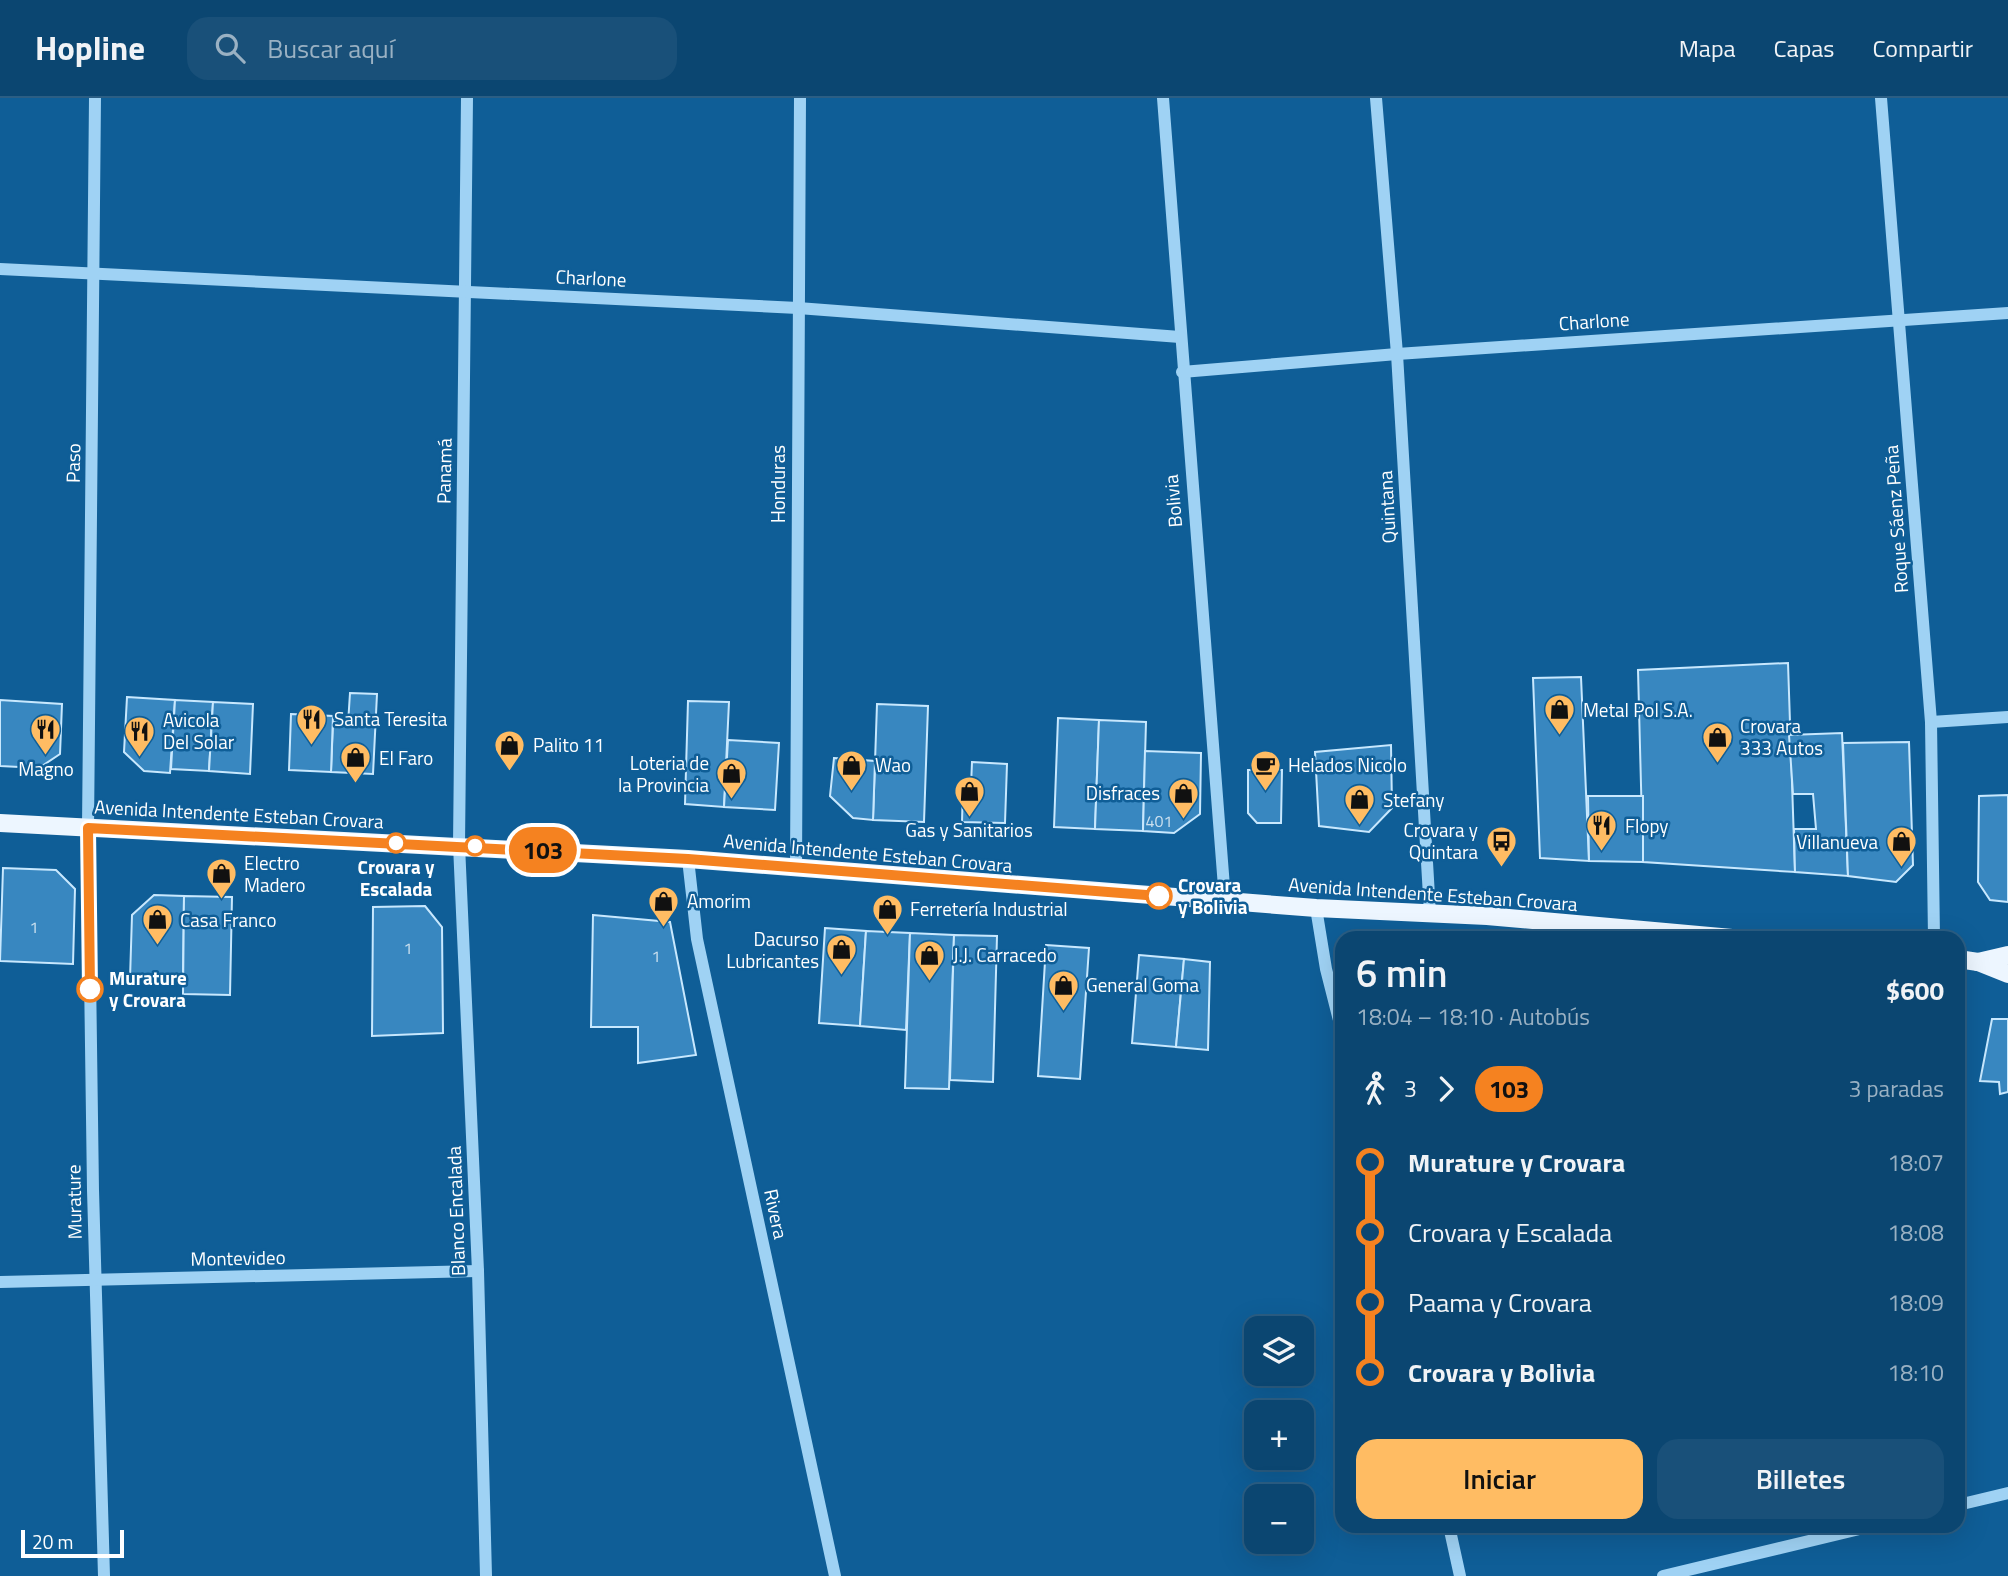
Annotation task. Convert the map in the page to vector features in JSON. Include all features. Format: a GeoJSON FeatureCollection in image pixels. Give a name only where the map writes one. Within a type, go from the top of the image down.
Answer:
{"type":"FeatureCollection","features":[{"type":"Feature","properties":{"kind":"main road","name":"Avenida Intendente Esteban Crovara"},"geometry":{"type":"LineString","coordinates":[[0,823],[688,859],[1647,931]]}},
{"type":"Feature","properties":{"kind":"main road"},"geometry":{"type":"LineString","coordinates":[[1978,962],[2008,955]]}},
{"type":"Feature","properties":{"kind":"main road"},"geometry":{"type":"LineString","coordinates":[[1965,960],[1978,962],[2008,974]]}},
{"type":"Feature","properties":{"kind":"street","name":"Paso"},"geometry":{"type":"LineString","coordinates":[[88,828],[95,98]]}},
{"type":"Feature","properties":{"kind":"street","name":"Panamá"},"geometry":{"type":"LineString","coordinates":[[459,845],[467,98]]}},
{"type":"Feature","properties":{"kind":"street","name":"Honduras"},"geometry":{"type":"LineString","coordinates":[[796,869],[800,98]]}},
{"type":"Feature","properties":{"kind":"street","name":"Bolivia"},"geometry":{"type":"LineString","coordinates":[[1163,98],[1182,372],[1225,900]]}},
{"type":"Feature","properties":{"kind":"street","name":"Quintana"},"geometry":{"type":"LineString","coordinates":[[1376,98],[1397,354],[1430,913]]}},
{"type":"Feature","properties":{"kind":"street","name":"Roque Sáenz Peña"},"geometry":{"type":"LineString","coordinates":[[1881,98],[1931,722],[1934,931]]}},
{"type":"Feature","properties":{"kind":"street","name":"Charlone"},"geometry":{"type":"LineString","coordinates":[[0,269],[94,276],[466,290],[798,308],[1180,337]]}},
{"type":"Feature","properties":{"kind":"street","name":"Charlone"},"geometry":{"type":"LineString","coordinates":[[1182,372],[1397,354],[2008,313]]}},
{"type":"Feature","properties":{"kind":"street"},"geometry":{"type":"LineString","coordinates":[[1931,722],[2008,717]]}},
{"type":"Feature","properties":{"kind":"street","name":"Murature"},"geometry":{"type":"LineString","coordinates":[[88,828],[104,1576]]}},
{"type":"Feature","properties":{"kind":"street","name":"Blanco Encalada"},"geometry":{"type":"LineString","coordinates":[[459,845],[478,1271],[486,1576]]}},
{"type":"Feature","properties":{"kind":"street","name":"Rivera"},"geometry":{"type":"LineString","coordinates":[[688,859],[697,939],[835,1576]]}},
{"type":"Feature","properties":{"kind":"street"},"geometry":{"type":"LineString","coordinates":[[1317,908],[1326,969],[1335,1004]]}},
{"type":"Feature","properties":{"kind":"street","name":"Montevideo"},"geometry":{"type":"LineString","coordinates":[[0,1282],[478,1271]]}},
{"type":"Feature","properties":{"kind":"street"},"geometry":{"type":"LineString","coordinates":[[1965,1503],[2008,1493]]}},
{"type":"Feature","properties":{"kind":"street"},"geometry":{"type":"LineString","coordinates":[[1451,1533],[1460,1576]]}},
{"type":"Feature","properties":{"kind":"street"},"geometry":{"type":"LineString","coordinates":[[1663,1576],[1843,1533]]}},
{"type":"Feature","properties":{"kind":"building","name":"Crovara 333 Autos"},"geometry":{"type":"Polygon","coordinates":[[[1788,663],[1795,872],[1643,862],[1638,670],[1788,663]]]}},
{"type":"Feature","properties":{"kind":"building","name":"Metal Pol S.A."},"geometry":{"type":"Polygon","coordinates":[[[1581,677],[1589,861],[1540,858],[1533,678],[1581,677]]]}},
{"type":"Feature","properties":{"kind":"building"},"geometry":{"type":"Polygon","coordinates":[[[350,693],[377,694],[373,774],[331,772],[333,722],[348,724],[350,693]]]}},
{"type":"Feature","properties":{"kind":"building"},"geometry":{"type":"Polygon","coordinates":[[[127,697],[175,700],[170,773],[144,771],[124,752],[127,697]]]}},
{"type":"Feature","properties":{"kind":"building"},"geometry":{"type":"Polygon","coordinates":[[[0,700],[62,704],[60,754],[39,768],[0,766],[0,700]]]}},
{"type":"Feature","properties":{"kind":"building"},"geometry":{"type":"Polygon","coordinates":[[[175,700],[213,702],[209,771],[171,769],[175,700]]]}},
{"type":"Feature","properties":{"kind":"building"},"geometry":{"type":"Polygon","coordinates":[[[688,701],[729,702],[724,807],[685,804],[688,701]]]}},
{"type":"Feature","properties":{"kind":"building"},"geometry":{"type":"Polygon","coordinates":[[[213,702],[253,704],[250,774],[209,771],[213,702]]]}},
{"type":"Feature","properties":{"kind":"building"},"geometry":{"type":"Polygon","coordinates":[[[877,704],[928,706],[924,822],[873,820],[877,704]]]}},
{"type":"Feature","properties":{"kind":"building","name":"Santa Teresita"},"geometry":{"type":"Polygon","coordinates":[[[291,714],[333,716],[331,772],[289,770],[291,714]]]}},
{"type":"Feature","properties":{"kind":"building"},"geometry":{"type":"Polygon","coordinates":[[[1058,718],[1099,720],[1095,829],[1054,827],[1058,718]]]}},
{"type":"Feature","properties":{"kind":"building"},"geometry":{"type":"Polygon","coordinates":[[[1099,720],[1146,722],[1143,831],[1095,829],[1099,720]]]}},
{"type":"Feature","properties":{"kind":"building"},"geometry":{"type":"Polygon","coordinates":[[[1842,733],[1848,876],[1795,872],[1794,829],[1816,829],[1813,794],[1793,794],[1789,735],[1842,733]]]}},
{"type":"Feature","properties":{"kind":"building"},"geometry":{"type":"Polygon","coordinates":[[[728,740],[779,743],[775,810],[724,807],[728,740]]]}},
{"type":"Feature","properties":{"kind":"building"},"geometry":{"type":"Polygon","coordinates":[[[1909,742],[1913,865],[1896,882],[1848,876],[1843,743],[1909,742]]]}},
{"type":"Feature","properties":{"kind":"building"},"geometry":{"type":"Polygon","coordinates":[[[1391,745],[1392,808],[1369,832],[1319,826],[1315,752],[1391,745]]]}},
{"type":"Feature","properties":{"kind":"building"},"geometry":{"type":"Polygon","coordinates":[[[1145,751],[1201,753],[1200,814],[1174,833],[1143,831],[1145,751]]]}},
{"type":"Feature","properties":{"kind":"building","name":"Wao"},"geometry":{"type":"Polygon","coordinates":[[[834,758],[875,761],[873,820],[853,818],[830,796],[834,758]]]}},
{"type":"Feature","properties":{"kind":"building"},"geometry":{"type":"Polygon","coordinates":[[[972,762],[1007,764],[1005,823],[962,822],[963,785],[971,786],[972,762]]]}},
{"type":"Feature","properties":{"kind":"building","name":"Helados Nicolo"},"geometry":{"type":"Polygon","coordinates":[[[1248,770],[1282,770],[1281,823],[1257,823],[1248,813],[1248,770]]]}},
{"type":"Feature","properties":{"kind":"building"},"geometry":{"type":"Polygon","coordinates":[[[2008,795],[2008,902],[1990,900],[1978,882],[1979,796],[2008,795]]]}},
{"type":"Feature","properties":{"kind":"building"},"geometry":{"type":"Polygon","coordinates":[[[1588,796],[1643,796],[1643,862],[1589,861],[1588,796]]]}},
{"type":"Feature","properties":{"kind":"building"},"geometry":{"type":"Polygon","coordinates":[[[3,868],[56,870],[75,889],[73,964],[0,961],[3,868]]]}},
{"type":"Feature","properties":{"kind":"building","name":"Casa Franco"},"geometry":{"type":"Polygon","coordinates":[[[154,895],[184,896],[183,981],[130,979],[132,915],[154,895]]]}},
{"type":"Feature","properties":{"kind":"building"},"geometry":{"type":"Polygon","coordinates":[[[184,896],[232,897],[230,995],[183,994],[184,896]]]}},
{"type":"Feature","properties":{"kind":"building"},"geometry":{"type":"Polygon","coordinates":[[[425,906],[442,927],[443,1033],[372,1036],[373,907],[425,906]]]}},
{"type":"Feature","properties":{"kind":"building"},"geometry":{"type":"Polygon","coordinates":[[[593,915],[670,922],[696,1055],[638,1063],[638,1027],[591,1027],[593,915]]]}},
{"type":"Feature","properties":{"kind":"building","name":"Dacurso Lubricantes"},"geometry":{"type":"Polygon","coordinates":[[[825,928],[866,931],[860,1026],[819,1023],[825,928]]]}},
{"type":"Feature","properties":{"kind":"building"},"geometry":{"type":"Polygon","coordinates":[[[866,931],[910,933],[906,1030],[860,1026],[866,931]]]}},
{"type":"Feature","properties":{"kind":"building","name":"J.J. Carracedo"},"geometry":{"type":"Polygon","coordinates":[[[910,933],[954,935],[949,1089],[905,1088],[910,933]]]}},
{"type":"Feature","properties":{"kind":"building"},"geometry":{"type":"Polygon","coordinates":[[[954,935],[997,936],[993,1082],[950,1080],[954,935]]]}},
{"type":"Feature","properties":{"kind":"building","name":"General Goma"},"geometry":{"type":"Polygon","coordinates":[[[1046,945],[1089,948],[1080,1079],[1038,1076],[1046,945]]]}},
{"type":"Feature","properties":{"kind":"building"},"geometry":{"type":"Polygon","coordinates":[[[1139,955],[1184,959],[1176,1047],[1132,1043],[1139,955]]]}},
{"type":"Feature","properties":{"kind":"building"},"geometry":{"type":"Polygon","coordinates":[[[1184,959],[1210,962],[1208,1050],[1176,1047],[1184,959]]]}},
{"type":"Feature","properties":{"kind":"building"},"geometry":{"type":"Polygon","coordinates":[[[1992,1019],[2008,1019],[2008,1092],[2000,1094],[1999,1082],[1980,1081],[1992,1019]]]}},
{"type":"Feature","properties":{"kind":"bus line","name":"103"},"geometry":{"type":"LineString","coordinates":[[90,989],[88,828],[459,845],[688,859],[1159,896]]}},
{"type":"Feature","properties":{"kind":"place","name":"Metal Pol S.A."},"geometry":{"type":"Point","coordinates":[1560,737]}},
{"type":"Feature","properties":{"kind":"place","name":"Santa Teresita"},"geometry":{"type":"Point","coordinates":[311,746]}},
{"type":"Feature","properties":{"kind":"place","name":"Magno"},"geometry":{"type":"Point","coordinates":[46,757]}},
{"type":"Feature","properties":{"kind":"place","name":"Avicola Del Solar"},"geometry":{"type":"Point","coordinates":[140,758]}},
{"type":"Feature","properties":{"kind":"place","name":"Crovara 333 Autos"},"geometry":{"type":"Point","coordinates":[1717,764]}},
{"type":"Feature","properties":{"kind":"place","name":"Palito 11"},"geometry":{"type":"Point","coordinates":[510,772]}},
{"type":"Feature","properties":{"kind":"place","name":"El Faro"},"geometry":{"type":"Point","coordinates":[356,785]}},
{"type":"Feature","properties":{"kind":"place","name":"Wao"},"geometry":{"type":"Point","coordinates":[852,792]}},
{"type":"Feature","properties":{"kind":"place","name":"Helados Nicolo"},"geometry":{"type":"Point","coordinates":[1265,792]}},
{"type":"Feature","properties":{"kind":"place","name":"Loteria de la Provincia"},"geometry":{"type":"Point","coordinates":[732,801]}},
{"type":"Feature","properties":{"kind":"place","name":"Gas y Sanitarios"},"geometry":{"type":"Point","coordinates":[969,818]}},
{"type":"Feature","properties":{"kind":"place","name":"Disfraces"},"geometry":{"type":"Point","coordinates":[1183,820]}},
{"type":"Feature","properties":{"kind":"place","name":"Stefany"},"geometry":{"type":"Point","coordinates":[1360,827]}},
{"type":"Feature","properties":{"kind":"place","name":"Crovara y Escalada"},"geometry":{"type":"Point","coordinates":[396,843]}},
{"type":"Feature","properties":{"kind":"place","name":"Flopy"},"geometry":{"type":"Point","coordinates":[1602,853]}},
{"type":"Feature","properties":{"kind":"place","name":"Crovara y Quintara"},"geometry":{"type":"Point","coordinates":[1501,868]}},
{"type":"Feature","properties":{"kind":"place","name":"Villanueva"},"geometry":{"type":"Point","coordinates":[1901,869]}},
{"type":"Feature","properties":{"kind":"place","name":"Crovara y Bolivia"},"geometry":{"type":"Point","coordinates":[1159,896]}},
{"type":"Feature","properties":{"kind":"place","name":"Electro Madero"},"geometry":{"type":"Point","coordinates":[221,901]}},
{"type":"Feature","properties":{"kind":"place","name":"Amorim"},"geometry":{"type":"Point","coordinates":[664,928]}},
{"type":"Feature","properties":{"kind":"place","name":"Ferretería Industrial"},"geometry":{"type":"Point","coordinates":[887,936]}},
{"type":"Feature","properties":{"kind":"place","name":"Casa Franco"},"geometry":{"type":"Point","coordinates":[157,947]}},
{"type":"Feature","properties":{"kind":"place","name":"Dacurso Lubricantes"},"geometry":{"type":"Point","coordinates":[842,977]}},
{"type":"Feature","properties":{"kind":"place","name":"J.J. Carracedo"},"geometry":{"type":"Point","coordinates":[930,982]}},
{"type":"Feature","properties":{"kind":"place","name":"Murature y Crovara"},"geometry":{"type":"Point","coordinates":[90,989]}},
{"type":"Feature","properties":{"kind":"place","name":"General Goma"},"geometry":{"type":"Point","coordinates":[1063,1012]}}]}
